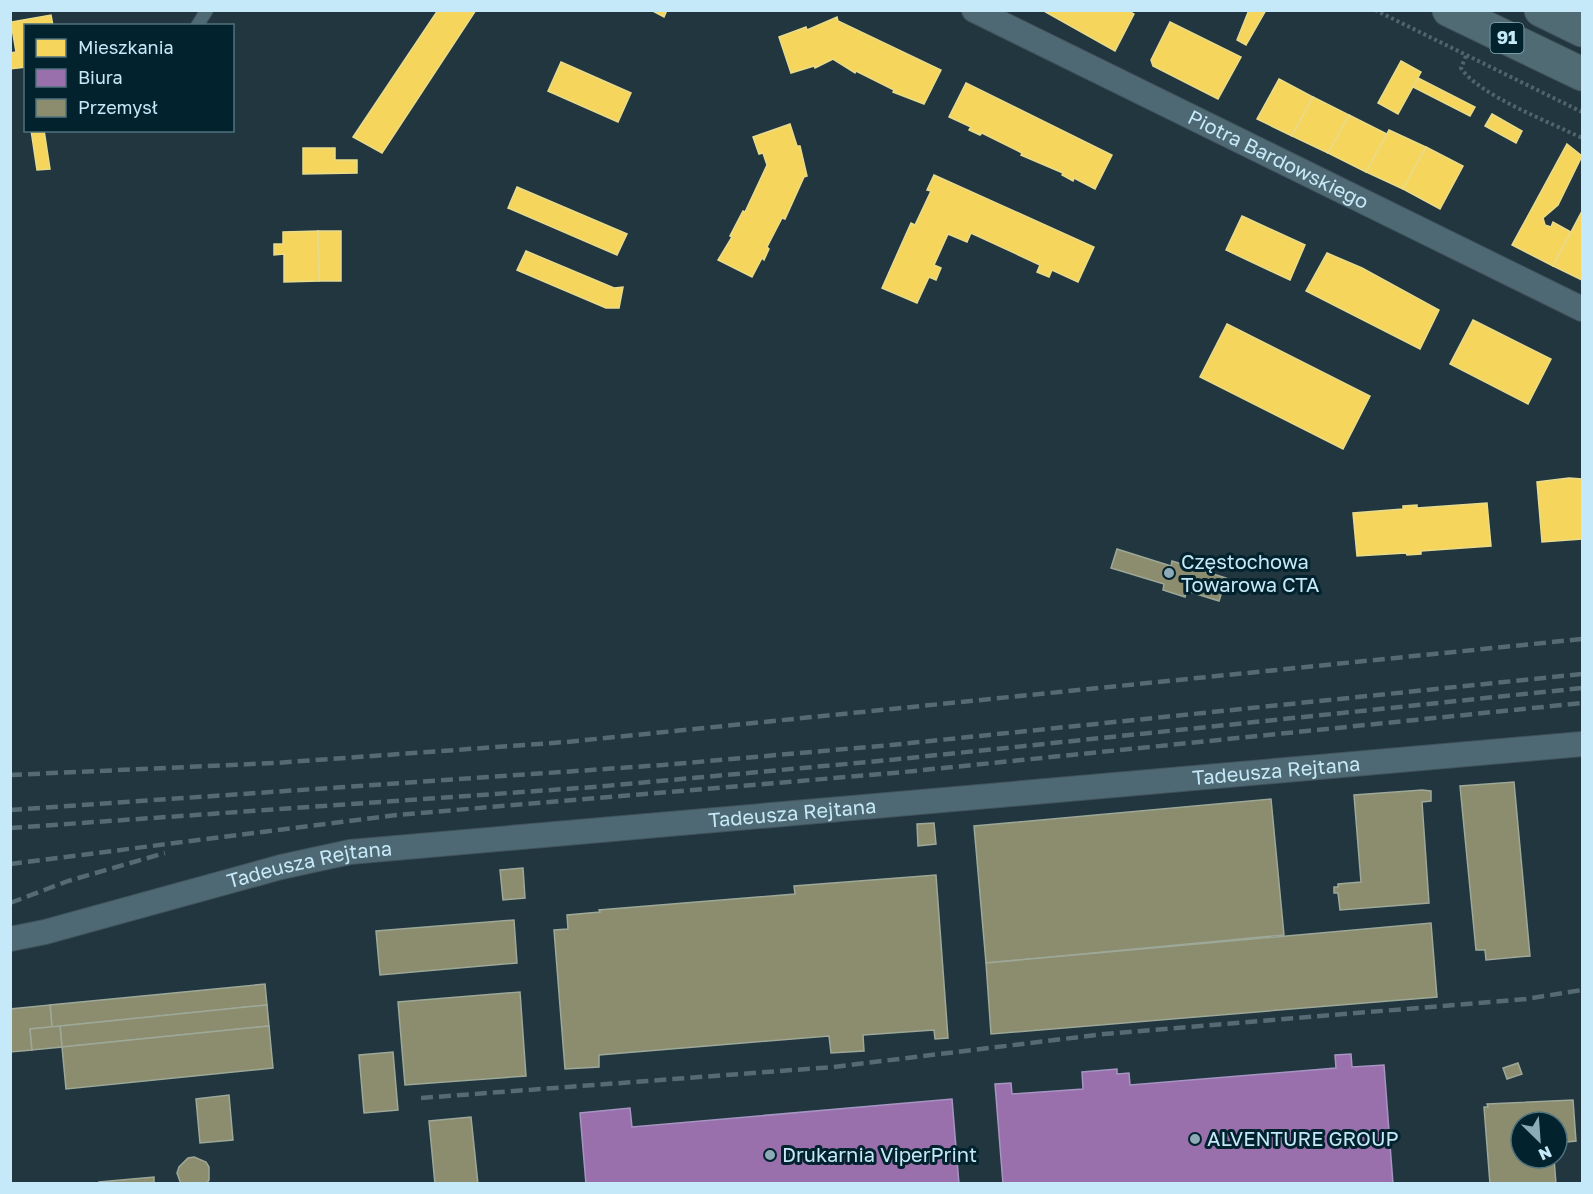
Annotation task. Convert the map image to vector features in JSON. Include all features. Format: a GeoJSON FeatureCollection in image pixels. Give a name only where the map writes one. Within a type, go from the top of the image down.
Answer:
{"type":"FeatureCollection","features":[{"type":"Feature","properties":{"kind":"main road","name":"91"},"geometry":{"type":"LineString","coordinates":[[1449,10],[1582,74]]}},
{"type":"Feature","properties":{"kind":"main road","name":"91"},"geometry":{"type":"LineString","coordinates":[[1541,10],[1582,30]]}},
{"type":"Feature","properties":{"kind":"street","name":"Piotra Bardowskiego"},"geometry":{"type":"LineString","coordinates":[[974,10],[1582,309]]}},
{"type":"Feature","properties":{"kind":"street","name":"Tadeusza Rejtana"},"geometry":{"type":"LineString","coordinates":[[10,939],[45,932],[281,867],[350,852],[1582,744]]}},
{"type":"Feature","properties":{"kind":"lane"},"geometry":{"type":"LineString","coordinates":[[198,24],[207,10]]}},
{"type":"Feature","properties":{"kind":"path"},"geometry":{"type":"LineString","coordinates":[[1375,10],[1582,112]]}},
{"type":"Feature","properties":{"kind":"path"},"geometry":{"type":"LineString","coordinates":[[1466,56],[1461,68],[1467,77],[1484,89],[1582,138]]}},
{"type":"Feature","properties":{"kind":"building: Mieszkania"},"geometry":{"type":"Polygon","coordinates":[[[438,10],[476,10],[382,153],[353,137],[438,10]]]}},
{"type":"Feature","properties":{"kind":"building: Mieszkania"},"geometry":{"type":"Polygon","coordinates":[[[651,10],[667,10],[664,17],[651,10]]]}},
{"type":"Feature","properties":{"kind":"building: Mieszkania"},"geometry":{"type":"Polygon","coordinates":[[[1042,10],[1127,10],[1134,14],[1115,51],[1042,10]]]}},
{"type":"Feature","properties":{"kind":"building: Mieszkania"},"geometry":{"type":"Polygon","coordinates":[[[1249,10],[1266,10],[1246,45],[1237,40],[1249,10]]]}},
{"type":"Feature","properties":{"kind":"building: Mieszkania"},"geometry":{"type":"Polygon","coordinates":[[[51,15],[53,24],[24,24],[24,67],[10,69],[10,53],[16,52],[11,22],[51,15]]]}},
{"type":"Feature","properties":{"kind":"building: Mieszkania"},"geometry":{"type":"Polygon","coordinates":[[[837,17],[838,21],[941,70],[924,104],[893,92],[894,90],[856,71],[855,73],[833,59],[815,68],[814,66],[791,73],[779,37],[806,27],[807,30],[837,17]]]}},
{"type":"Feature","properties":{"kind":"building: Mieszkania"},"geometry":{"type":"Polygon","coordinates":[[[1170,22],[1241,57],[1218,99],[1153,66],[1151,60],[1170,22]]]}},
{"type":"Feature","properties":{"kind":"building: Mieszkania"},"geometry":{"type":"Polygon","coordinates":[[[1401,61],[1421,72],[1398,114],[1378,103],[1401,61]]]}},
{"type":"Feature","properties":{"kind":"building: Mieszkania"},"geometry":{"type":"Polygon","coordinates":[[[561,62],[631,93],[618,122],[548,91],[561,62]]]}},
{"type":"Feature","properties":{"kind":"building: Mieszkania"},"geometry":{"type":"Polygon","coordinates":[[[1418,78],[1475,107],[1470,116],[1413,87],[1418,78]]]}},
{"type":"Feature","properties":{"kind":"building: Mieszkania"},"geometry":{"type":"Polygon","coordinates":[[[1279,79],[1313,97],[1292,136],[1257,119],[1279,79]]]}},
{"type":"Feature","properties":{"kind":"building: Mieszkania"},"geometry":{"type":"Polygon","coordinates":[[[966,83],[1112,155],[1095,189],[1074,178],[1073,181],[1062,175],[1063,173],[1021,155],[1022,153],[982,133],[980,135],[969,130],[971,127],[949,117],[966,83]]]}},
{"type":"Feature","properties":{"kind":"building: Mieszkania"},"geometry":{"type":"Polygon","coordinates":[[[1313,97],[1349,115],[1328,153],[1292,136],[1313,97]]]}},
{"type":"Feature","properties":{"kind":"building: Mieszkania"},"geometry":{"type":"Polygon","coordinates":[[[1492,114],[1522,131],[1516,143],[1485,126],[1492,114]]]}},
{"type":"Feature","properties":{"kind":"building: Mieszkania"},"geometry":{"type":"Polygon","coordinates":[[[1349,115],[1387,134],[1366,172],[1328,153],[1349,115]]]}},
{"type":"Feature","properties":{"kind":"building: Mieszkania"},"geometry":{"type":"Polygon","coordinates":[[[790,124],[797,146],[800,146],[807,176],[804,177],[785,219],[782,218],[767,247],[769,249],[764,260],[762,258],[752,277],[718,260],[732,237],[730,236],[743,211],[745,212],[767,165],[763,153],[759,154],[753,137],[790,124]]]}},
{"type":"Feature","properties":{"kind":"building: Mieszkania"},"geometry":{"type":"Polygon","coordinates":[[[1389,130],[1426,147],[1403,189],[1366,172],[1389,130]]]}},
{"type":"Feature","properties":{"kind":"building: Mieszkania"},"geometry":{"type":"Polygon","coordinates":[[[31,132],[44,132],[50,169],[37,170],[31,132]]]}},
{"type":"Feature","properties":{"kind":"building: Mieszkania"},"geometry":{"type":"Polygon","coordinates":[[[1567,144],[1582,156],[1558,205],[1543,218],[1545,225],[1551,227],[1553,222],[1571,232],[1553,266],[1512,245],[1567,144]]]}},
{"type":"Feature","properties":{"kind":"building: Mieszkania"},"geometry":{"type":"Polygon","coordinates":[[[1426,147],[1463,166],[1440,209],[1403,189],[1426,147]]]}},
{"type":"Feature","properties":{"kind":"building: Mieszkania"},"geometry":{"type":"Polygon","coordinates":[[[303,148],[335,148],[335,160],[357,160],[357,173],[303,174],[303,148]]]}},
{"type":"Feature","properties":{"kind":"building: Mieszkania"},"geometry":{"type":"Polygon","coordinates":[[[934,175],[1094,247],[1078,282],[1052,270],[1049,277],[1037,272],[1040,265],[971,233],[967,242],[948,234],[934,265],[941,268],[936,280],[929,277],[917,303],[882,288],[911,223],[915,225],[931,191],[927,190],[934,175]]]}},
{"type":"Feature","properties":{"kind":"building: Mieszkania"},"geometry":{"type":"Polygon","coordinates":[[[517,187],[627,234],[617,255],[508,208],[517,187]]]}},
{"type":"Feature","properties":{"kind":"building: Mieszkania"},"geometry":{"type":"Polygon","coordinates":[[[1582,211],[1582,280],[1553,266],[1582,211]]]}},
{"type":"Feature","properties":{"kind":"building: Mieszkania"},"geometry":{"type":"Polygon","coordinates":[[[1242,216],[1305,245],[1290,280],[1226,250],[1242,216]]]}},
{"type":"Feature","properties":{"kind":"building: Mieszkania"},"geometry":{"type":"Polygon","coordinates":[[[318,231],[341,231],[341,281],[319,281],[318,231]]]}},
{"type":"Feature","properties":{"kind":"building: Mieszkania"},"geometry":{"type":"Polygon","coordinates":[[[318,231],[319,281],[284,282],[284,254],[274,255],[274,244],[283,244],[283,232],[318,231]]]}},
{"type":"Feature","properties":{"kind":"building: Mieszkania"},"geometry":{"type":"Polygon","coordinates":[[[526,251],[614,288],[623,287],[619,308],[606,308],[517,270],[526,251]]]}},
{"type":"Feature","properties":{"kind":"building: Mieszkania"},"geometry":{"type":"Polygon","coordinates":[[[1327,253],[1362,268],[1439,310],[1420,349],[1306,291],[1327,253]]]}},
{"type":"Feature","properties":{"kind":"building: Mieszkania"},"geometry":{"type":"Polygon","coordinates":[[[1473,320],[1551,359],[1528,404],[1450,364],[1473,320]]]}},
{"type":"Feature","properties":{"kind":"building: Mieszkania"},"geometry":{"type":"Polygon","coordinates":[[[1227,324],[1370,396],[1343,449],[1200,377],[1227,324]]]}},
{"type":"Feature","properties":{"kind":"building: Mieszkania"},"geometry":{"type":"Polygon","coordinates":[[[1569,478],[1582,479],[1582,539],[1542,542],[1537,482],[1569,478]]]}},
{"type":"Feature","properties":{"kind":"building: Mieszkania"},"geometry":{"type":"Polygon","coordinates":[[[1487,503],[1491,546],[1421,551],[1421,554],[1357,556],[1353,513],[1403,509],[1403,506],[1417,505],[1417,508],[1487,503]]]}},
{"type":"Feature","properties":{"kind":"building: Biura","name":"ALVENTURE GROUP"},"geometry":{"type":"Polygon","coordinates":[[[1351,1054],[1352,1067],[1384,1065],[1393,1184],[1003,1184],[995,1084],[1011,1083],[1012,1094],[1083,1089],[1082,1072],[1117,1069],[1117,1074],[1129,1073],[1130,1085],[1336,1068],[1335,1055],[1351,1054]]]}},
{"type":"Feature","properties":{"kind":"building: Biura","name":"Drukarnia ViperPrint"},"geometry":{"type":"Polygon","coordinates":[[[952,1099],[959,1184],[586,1184],[580,1113],[630,1108],[632,1127],[952,1099]]]}},
{"type":"Feature","properties":{"kind":"building: Przemysł","name":"Częstochowa Towarowa CTA"},"geometry":{"type":"Polygon","coordinates":[[[1117,549],[1171,566],[1172,561],[1226,578],[1219,601],[1187,591],[1185,597],[1163,590],[1164,584],[1111,568],[1117,549]]]}},
{"type":"Feature","properties":{"kind":"building: Przemysł"},"geometry":{"type":"Polygon","coordinates":[[[1514,782],[1530,956],[1486,960],[1485,950],[1476,950],[1460,786],[1514,782]]]}},
{"type":"Feature","properties":{"kind":"building: Przemysł"},"geometry":{"type":"Polygon","coordinates":[[[1431,791],[1431,801],[1422,802],[1429,903],[1340,910],[1338,893],[1334,893],[1334,887],[1338,887],[1338,884],[1361,882],[1354,795],[1431,791]]]}},
{"type":"Feature","properties":{"kind":"building: Przemysł"},"geometry":{"type":"Polygon","coordinates":[[[1271,799],[1284,935],[986,963],[974,826],[1271,799]]]}},
{"type":"Feature","properties":{"kind":"building: Przemysł"},"geometry":{"type":"Polygon","coordinates":[[[934,823],[936,844],[918,846],[917,824],[934,823]]]}},
{"type":"Feature","properties":{"kind":"building: Przemysł"},"geometry":{"type":"Polygon","coordinates":[[[523,868],[525,898],[503,900],[500,870],[523,868]]]}},
{"type":"Feature","properties":{"kind":"building: Przemysł"},"geometry":{"type":"Polygon","coordinates":[[[936,875],[948,1038],[935,1039],[934,1030],[863,1035],[864,1051],[831,1053],[829,1036],[599,1055],[599,1067],[565,1069],[554,930],[568,929],[567,915],[600,912],[599,910],[795,894],[794,886],[936,875]]]}},
{"type":"Feature","properties":{"kind":"building: Przemysł"},"geometry":{"type":"Polygon","coordinates":[[[514,920],[517,963],[380,975],[376,931],[514,920]]]}},
{"type":"Feature","properties":{"kind":"building: Przemysł"},"geometry":{"type":"Polygon","coordinates":[[[1431,923],[1437,997],[991,1034],[986,963],[1431,923]]]}},
{"type":"Feature","properties":{"kind":"building: Przemysł"},"geometry":{"type":"Polygon","coordinates":[[[265,984],[267,1005],[52,1027],[50,1005],[265,984]]]}},
{"type":"Feature","properties":{"kind":"building: Przemysł"},"geometry":{"type":"Polygon","coordinates":[[[520,992],[526,1076],[405,1085],[398,1002],[520,992]]]}},
{"type":"Feature","properties":{"kind":"building: Przemysł"},"geometry":{"type":"Polygon","coordinates":[[[50,1005],[52,1027],[30,1029],[32,1050],[10,1052],[10,1009],[50,1005]]]}},
{"type":"Feature","properties":{"kind":"building: Przemysł"},"geometry":{"type":"Polygon","coordinates":[[[267,1005],[269,1026],[62,1047],[60,1026],[267,1005]]]}},
{"type":"Feature","properties":{"kind":"building: Przemysł"},"geometry":{"type":"Polygon","coordinates":[[[60,1026],[62,1047],[32,1050],[30,1029],[60,1026]]]}},
{"type":"Feature","properties":{"kind":"building: Przemysł"},"geometry":{"type":"Polygon","coordinates":[[[269,1026],[273,1068],[66,1089],[62,1047],[269,1026]]]}},
{"type":"Feature","properties":{"kind":"building: Przemysł"},"geometry":{"type":"Polygon","coordinates":[[[393,1052],[398,1110],[364,1113],[359,1055],[393,1052]]]}},
{"type":"Feature","properties":{"kind":"building: Przemysł"},"geometry":{"type":"Polygon","coordinates":[[[1518,1063],[1522,1074],[1507,1079],[1503,1068],[1518,1063]]]}},
{"type":"Feature","properties":{"kind":"building: Przemysł"},"geometry":{"type":"Polygon","coordinates":[[[229,1095],[233,1140],[200,1143],[196,1099],[229,1095]]]}},
{"type":"Feature","properties":{"kind":"building: Przemysł"},"geometry":{"type":"Polygon","coordinates":[[[1573,1100],[1576,1141],[1569,1142],[1569,1110],[1509,1110],[1509,1170],[1555,1170],[1556,1184],[1490,1184],[1484,1107],[1488,1107],[1487,1104],[1573,1100]]]}},
{"type":"Feature","properties":{"kind":"building: Przemysł"},"geometry":{"type":"Polygon","coordinates":[[[471,1117],[478,1184],[435,1184],[429,1121],[471,1117]]]}},
{"type":"Feature","properties":{"kind":"building: Przemysł"},"geometry":{"type":"Polygon","coordinates":[[[194,1157],[206,1162],[209,1167],[209,1180],[206,1184],[181,1184],[177,1173],[179,1167],[188,1158],[194,1157]]]}},
{"type":"Feature","properties":{"kind":"building: Przemysł"},"geometry":{"type":"Polygon","coordinates":[[[154,1177],[154,1184],[99,1184],[99,1182],[154,1177]]]}},
{"type":"Feature","properties":{"kind":"railway"},"geometry":{"type":"LineString","coordinates":[[10,775],[275,763],[566,742],[1582,639]]}},
{"type":"Feature","properties":{"kind":"railway"},"geometry":{"type":"LineString","coordinates":[[10,810],[663,765],[891,745],[1582,674]]}},
{"type":"Feature","properties":{"kind":"railway"},"geometry":{"type":"LineString","coordinates":[[10,828],[594,787],[890,760],[1582,688]]}},
{"type":"Feature","properties":{"kind":"railway"},"geometry":{"type":"LineString","coordinates":[[10,864],[396,815],[894,773],[1582,703]]}},
{"type":"Feature","properties":{"kind":"railway"},"geometry":{"type":"LineString","coordinates":[[10,903],[68,881],[165,853]]}},
{"type":"Feature","properties":{"kind":"railway"},"geometry":{"type":"LineString","coordinates":[[421,1098],[833,1067],[1104,1034],[1526,999],[1582,990]]}},
{"type":"Feature","properties":{"kind":"place","name":"Częstochowa Towarowa CTA"},"geometry":{"type":"Point","coordinates":[1169,573]}},
{"type":"Feature","properties":{"kind":"place","name":"ALVENTURE GROUP"},"geometry":{"type":"Point","coordinates":[1195,1139]}},
{"type":"Feature","properties":{"kind":"place","name":"Drukarnia ViperPrint"},"geometry":{"type":"Point","coordinates":[770,1155]}}]}
